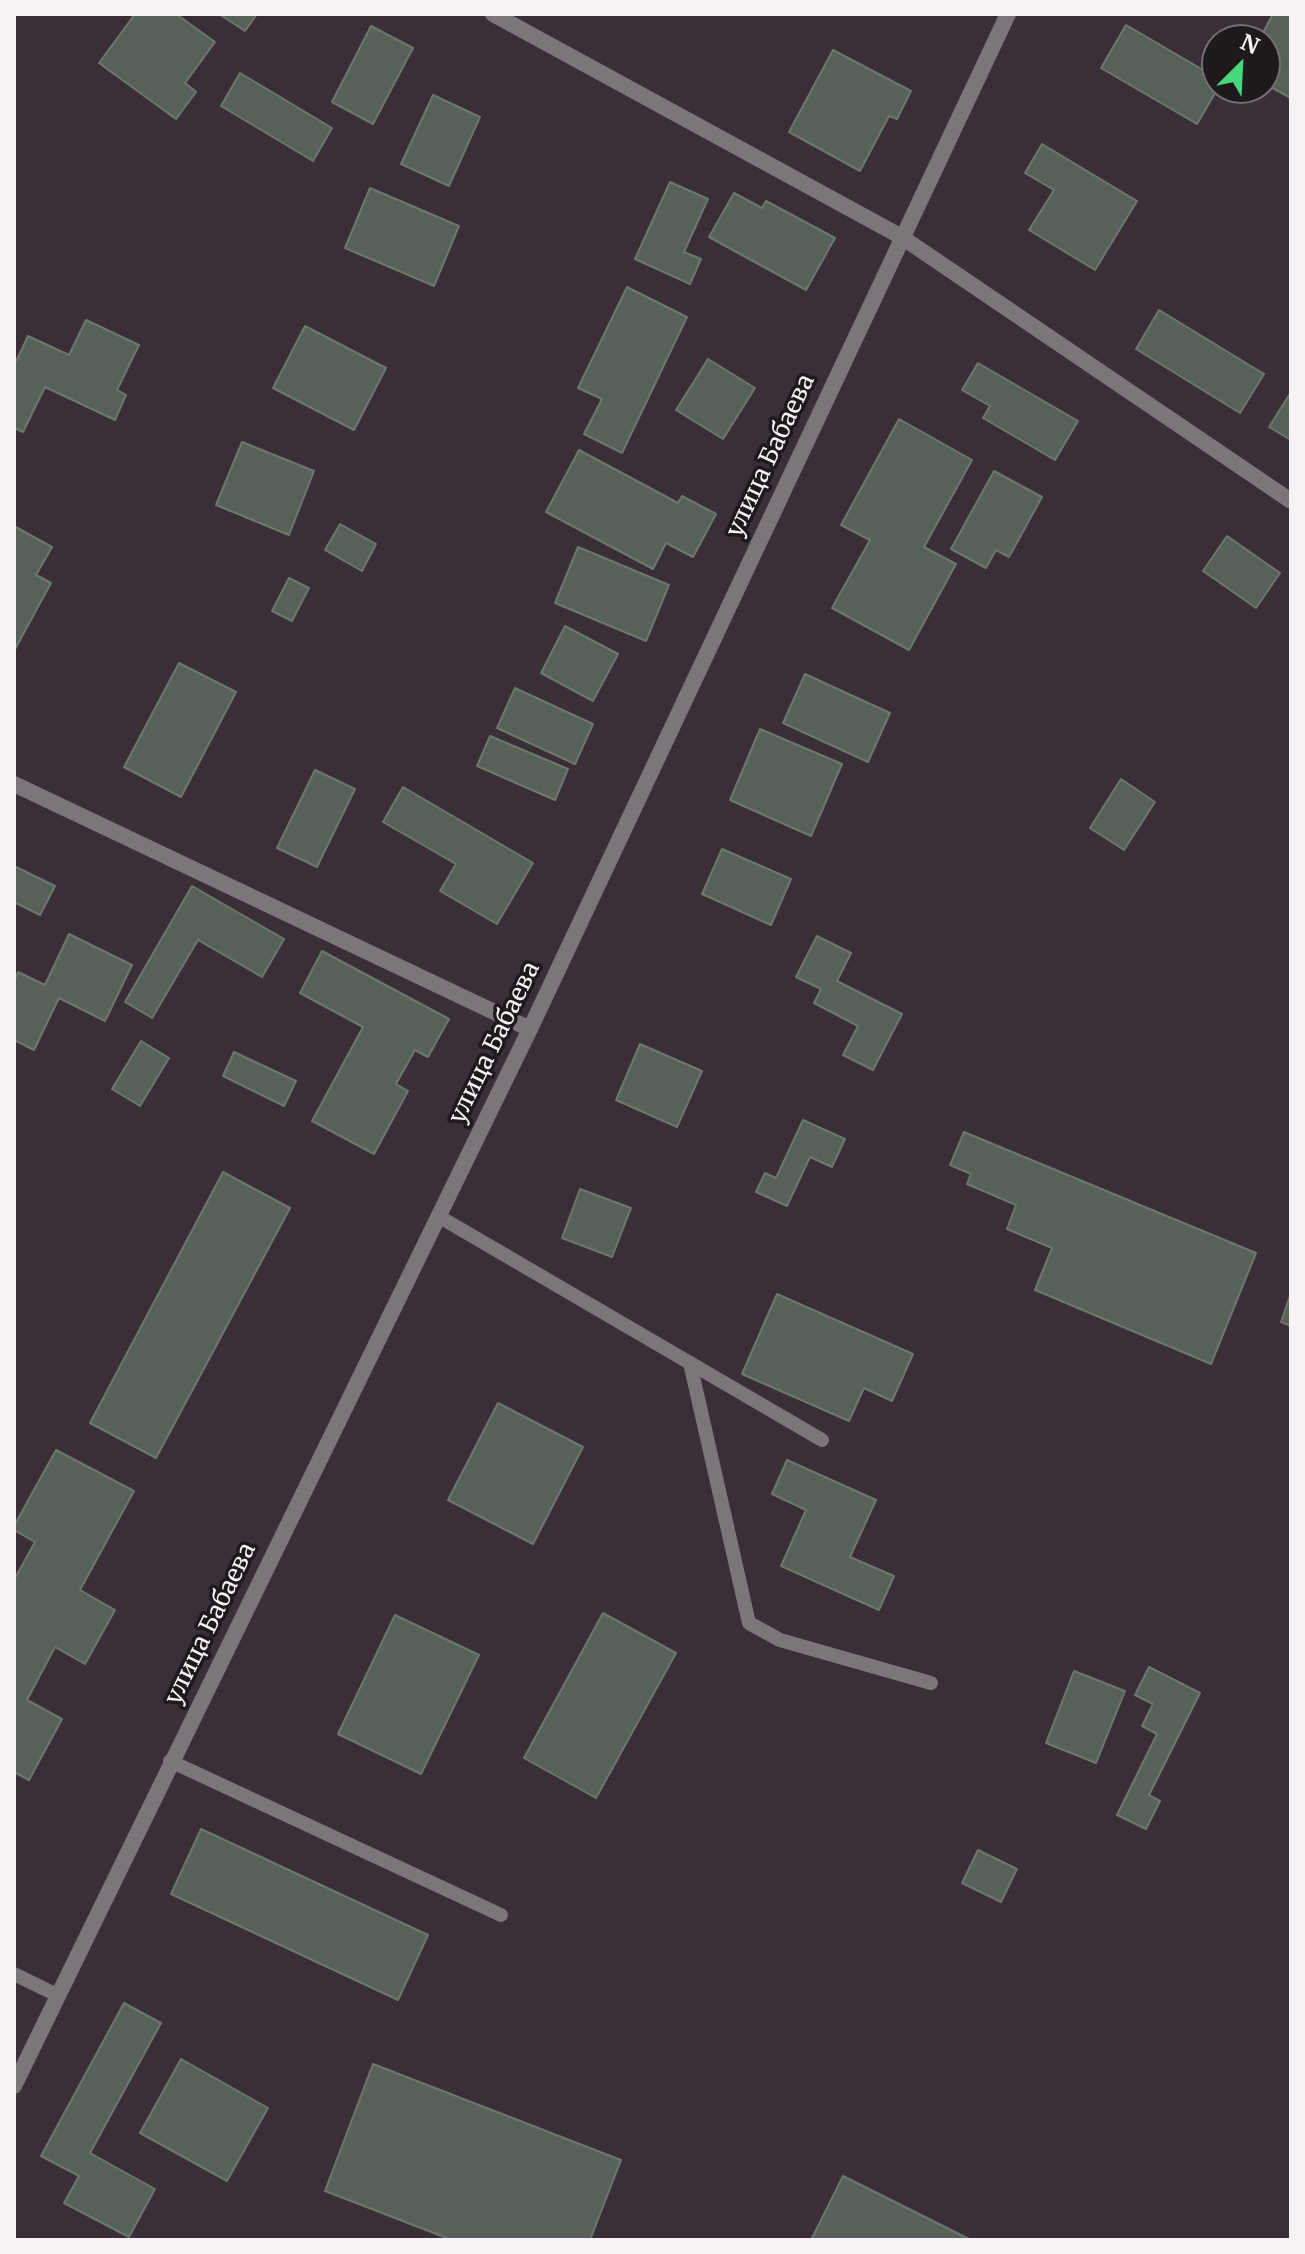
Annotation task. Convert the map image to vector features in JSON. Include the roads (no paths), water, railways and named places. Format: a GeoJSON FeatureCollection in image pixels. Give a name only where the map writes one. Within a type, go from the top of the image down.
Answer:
{"type":"FeatureCollection","features":[{"type":"Feature","properties":{"kind":"street"},"geometry":{"type":"LineString","coordinates":[[493,14],[900,236],[1291,501]]}},
{"type":"Feature","properties":{"kind":"street","name":"улица Бабаева"},"geometry":{"type":"LineString","coordinates":[[14,2086],[530,1029],[900,236],[1008,14]]}},
{"type":"Feature","properties":{"kind":"street"},"geometry":{"type":"LineString","coordinates":[[14,784],[530,1029]]}},
{"type":"Feature","properties":{"kind":"lane"},"geometry":{"type":"LineString","coordinates":[[438,1216],[822,1440]]}},
{"type":"Feature","properties":{"kind":"lane"},"geometry":{"type":"LineString","coordinates":[[690,1363],[749,1623],[780,1640],[931,1683]]}},
{"type":"Feature","properties":{"kind":"lane"},"geometry":{"type":"LineString","coordinates":[[170,1761],[501,1915]]}},
{"type":"Feature","properties":{"kind":"lane"},"geometry":{"type":"LineString","coordinates":[[14,1974],[57,1995]]}}]}
